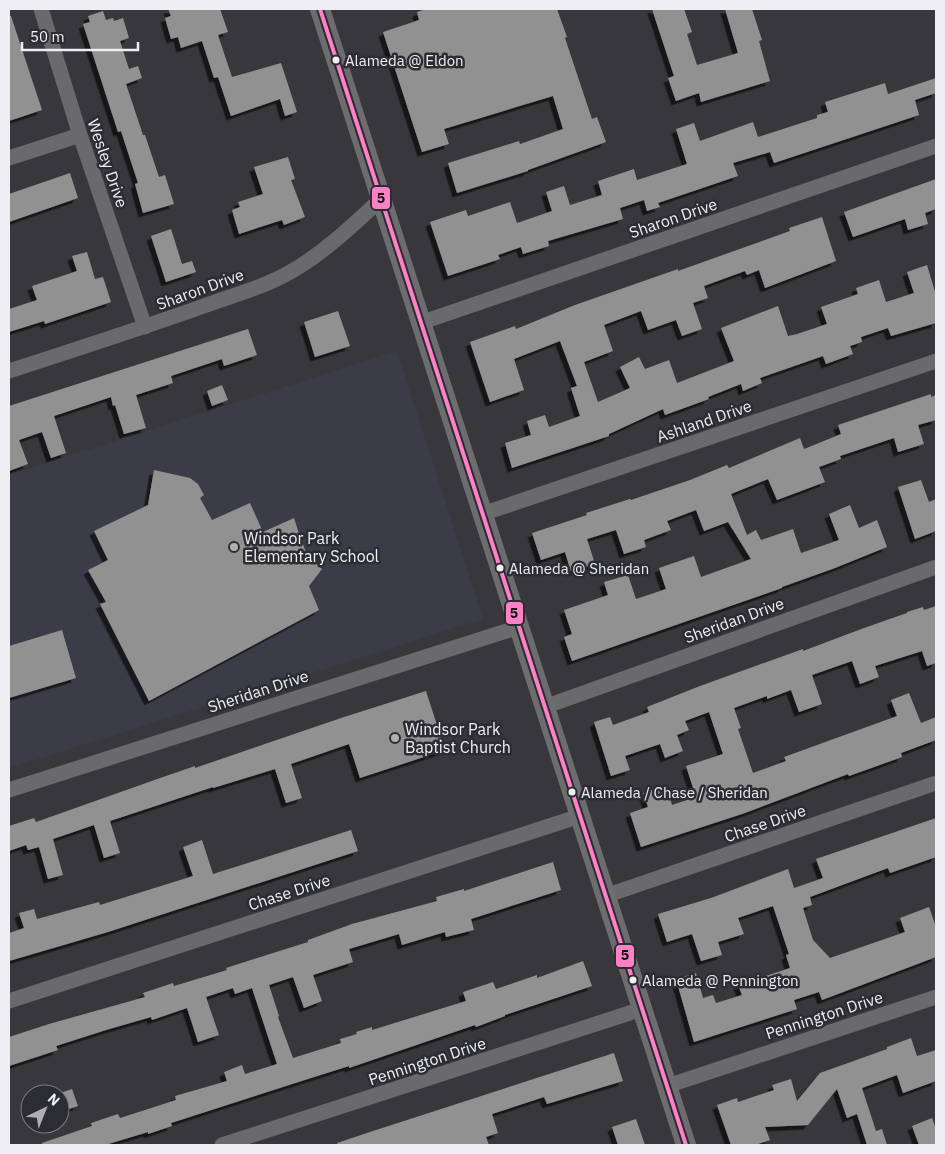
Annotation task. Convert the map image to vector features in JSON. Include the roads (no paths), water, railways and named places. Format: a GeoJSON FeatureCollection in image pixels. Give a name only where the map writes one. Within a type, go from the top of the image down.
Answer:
{"type":"FeatureCollection","features":[{"type":"Feature","properties":{"kind":"main road"},"geometry":{"type":"LineString","coordinates":[[320,9],[686,1145]]}},
{"type":"Feature","properties":{"kind":"street","name":"Wesley Drive"},"geometry":{"type":"LineString","coordinates":[[40,9],[80,135],[145,327]]}},
{"type":"Feature","properties":{"kind":"street"},"geometry":{"type":"LineString","coordinates":[[9,158],[80,135]]}},
{"type":"Feature","properties":{"kind":"street","name":"Sharon Drive"},"geometry":{"type":"LineString","coordinates":[[420,323],[936,146]]}},
{"type":"Feature","properties":{"kind":"street","name":"Sharon Drive"},"geometry":{"type":"LineString","coordinates":[[9,371],[145,327],[266,284],[292,271],[320,253],[346,232],[381,199]]}},
{"type":"Feature","properties":{"kind":"street","name":"Ashland Drive"},"geometry":{"type":"LineString","coordinates":[[482,514],[936,361]]}},
{"type":"Feature","properties":{"kind":"street","name":"Sheridan Drive"},"geometry":{"type":"LineString","coordinates":[[544,707],[936,567]]}},
{"type":"Feature","properties":{"kind":"street","name":"Sheridan Drive"},"geometry":{"type":"LineString","coordinates":[[9,790],[518,627]]}},
{"type":"Feature","properties":{"kind":"street","name":"Chase Drive"},"geometry":{"type":"LineString","coordinates":[[605,896],[936,783]]}},
{"type":"Feature","properties":{"kind":"street","name":"Chase Drive"},"geometry":{"type":"LineString","coordinates":[[9,1001],[580,816]]}},
{"type":"Feature","properties":{"kind":"street","name":"Pennington Drive"},"geometry":{"type":"LineString","coordinates":[[667,1086],[936,997]]}},
{"type":"Feature","properties":{"kind":"street","name":"Pennington Drive"},"geometry":{"type":"LineString","coordinates":[[222,1145],[642,1009]]}},
{"type":"Feature","properties":{"kind":"place","name":"Alameda @ Eldon"},"geometry":{"type":"Point","coordinates":[336,60]}},
{"type":"Feature","properties":{"kind":"place","name":"Windsor Park Elementary School"},"geometry":{"type":"Point","coordinates":[234,547]}},
{"type":"Feature","properties":{"kind":"place","name":"Alameda @ Sheridan"},"geometry":{"type":"Point","coordinates":[500,568]}},
{"type":"Feature","properties":{"kind":"place","name":"Windsor Park Baptist Church"},"geometry":{"type":"Point","coordinates":[395,738]}},
{"type":"Feature","properties":{"kind":"place","name":"Alameda / Chase / Sheridan"},"geometry":{"type":"Point","coordinates":[572,792]}},
{"type":"Feature","properties":{"kind":"place","name":"Alameda @ Pennington"},"geometry":{"type":"Point","coordinates":[633,980]}}]}
